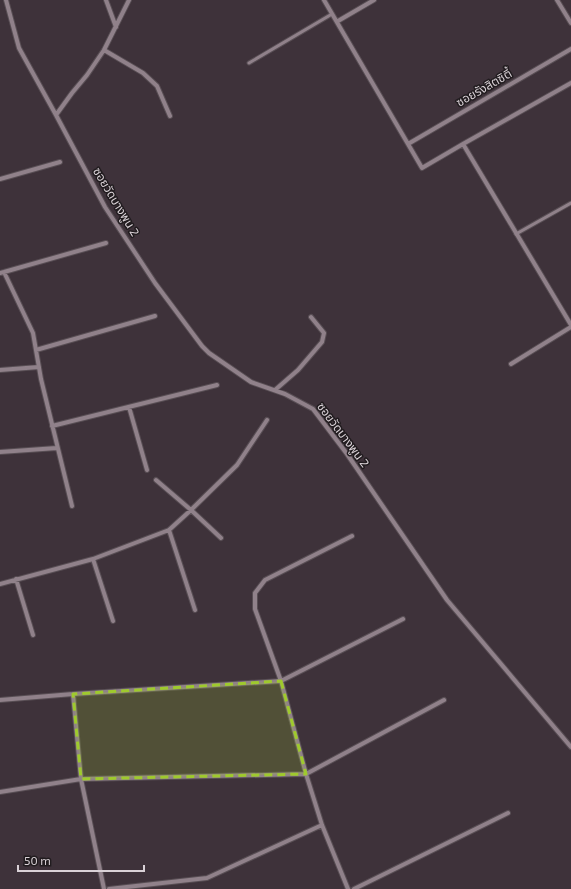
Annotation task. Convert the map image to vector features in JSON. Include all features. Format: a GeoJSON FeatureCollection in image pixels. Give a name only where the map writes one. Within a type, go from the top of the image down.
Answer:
{"type":"FeatureCollection","features":[{"type":"Feature","properties":{"kind":"street","name":"ซอยวัดบางพูน 2"},"geometry":{"type":"LineString","coordinates":[[6,0],[19,48],[105,207],[155,283],[202,346],[209,354],[251,382],[285,394],[313,409],[347,454],[447,600],[571,747]]}},
{"type":"Feature","properties":{"kind":"street"},"geometry":{"type":"LineString","coordinates":[[106,0],[116,27]]}},
{"type":"Feature","properties":{"kind":"street"},"geometry":{"type":"LineString","coordinates":[[56,115],[104,50],[129,0]]}},
{"type":"Feature","properties":{"kind":"street"},"geometry":{"type":"LineString","coordinates":[[324,0],[338,21],[422,168],[571,83]]}},
{"type":"Feature","properties":{"kind":"street"},"geometry":{"type":"LineString","coordinates":[[338,21],[374,0]]}},
{"type":"Feature","properties":{"kind":"street"},"geometry":{"type":"LineString","coordinates":[[557,0],[571,23]]}},
{"type":"Feature","properties":{"kind":"street"},"geometry":{"type":"LineString","coordinates":[[104,50],[143,73],[157,86],[170,116]]}},
{"type":"Feature","properties":{"kind":"street","name":"ซอยรังสิตซิตี้"},"geometry":{"type":"LineString","coordinates":[[408,144],[571,50]]}},
{"type":"Feature","properties":{"kind":"street"},"geometry":{"type":"LineString","coordinates":[[463,144],[571,326],[511,364]]}},
{"type":"Feature","properties":{"kind":"street"},"geometry":{"type":"LineString","coordinates":[[0,179],[60,162]]}},
{"type":"Feature","properties":{"kind":"street"},"geometry":{"type":"LineString","coordinates":[[72,506],[52,426],[33,333],[2,273],[106,243]]}},
{"type":"Feature","properties":{"kind":"street"},"geometry":{"type":"LineString","coordinates":[[36,350],[155,316]]}},
{"type":"Feature","properties":{"kind":"street"},"geometry":{"type":"LineString","coordinates":[[275,390],[298,370],[322,342],[324,333],[312,317]]}},
{"type":"Feature","properties":{"kind":"street"},"geometry":{"type":"LineString","coordinates":[[0,370],[39,367]]}},
{"type":"Feature","properties":{"kind":"street"},"geometry":{"type":"LineString","coordinates":[[52,426],[217,385]]}},
{"type":"Feature","properties":{"kind":"street"},"geometry":{"type":"LineString","coordinates":[[129,407],[147,470]]}},
{"type":"Feature","properties":{"kind":"street"},"geometry":{"type":"LineString","coordinates":[[0,584],[93,559],[169,530],[237,466],[267,420]]}},
{"type":"Feature","properties":{"kind":"street"},"geometry":{"type":"LineString","coordinates":[[0,452],[57,448]]}},
{"type":"Feature","properties":{"kind":"street"},"geometry":{"type":"LineString","coordinates":[[156,480],[221,538]]}},
{"type":"Feature","properties":{"kind":"street"},"geometry":{"type":"LineString","coordinates":[[169,530],[195,610]]}},
{"type":"Feature","properties":{"kind":"street"},"geometry":{"type":"LineString","coordinates":[[348,889],[322,824],[306,774],[281,681],[255,609],[254,593],[265,580],[352,536]]}},
{"type":"Feature","properties":{"kind":"street"},"geometry":{"type":"LineString","coordinates":[[93,559],[113,621]]}},
{"type":"Feature","properties":{"kind":"street"},"geometry":{"type":"LineString","coordinates":[[16,579],[33,635]]}},
{"type":"Feature","properties":{"kind":"street"},"geometry":{"type":"LineString","coordinates":[[0,700],[281,681],[403,619]]}},
{"type":"Feature","properties":{"kind":"street"},"geometry":{"type":"LineString","coordinates":[[73,694],[82,779],[104,889]]}},
{"type":"Feature","properties":{"kind":"street"},"geometry":{"type":"LineString","coordinates":[[0,792],[82,779],[306,774],[444,700]]}},
{"type":"Feature","properties":{"kind":"street"},"geometry":{"type":"LineString","coordinates":[[354,889],[508,813]]}},
{"type":"Feature","properties":{"kind":"street"},"geometry":{"type":"LineString","coordinates":[[109,889],[207,878],[322,824]]}},
{"type":"Feature","properties":{"kind":"lane"},"geometry":{"type":"LineString","coordinates":[[250,63],[333,13]]}},
{"type":"Feature","properties":{"kind":"lane"},"geometry":{"type":"LineString","coordinates":[[516,234],[571,202]]}},
{"type":"Feature","properties":{"kind":"highlighted area"},"geometry":{"type":"Polygon","coordinates":[[[281,681],[306,774],[81,779],[73,694],[281,681]]]}}]}
